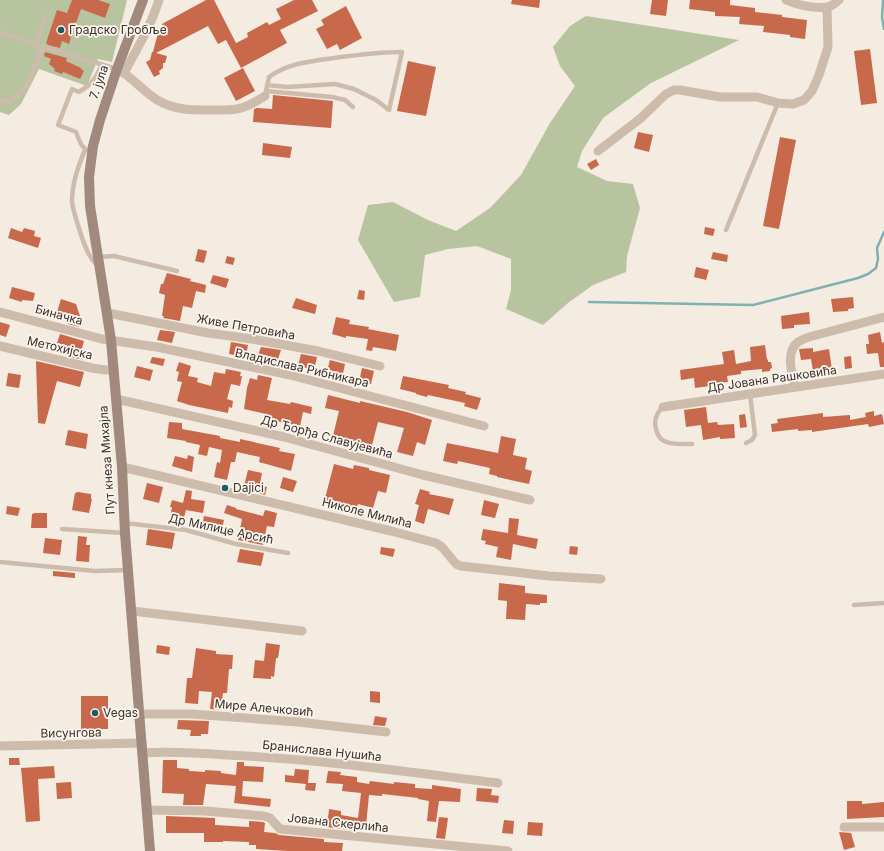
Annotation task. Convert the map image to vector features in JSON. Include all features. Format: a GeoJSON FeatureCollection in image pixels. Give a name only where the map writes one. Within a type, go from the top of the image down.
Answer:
{"type":"FeatureCollection","features":[{"type":"Feature","properties":{"kind":"main road","name":"7. јула"},"geometry":{"type":"LineString","coordinates":[[89,176],[89,151],[102,114],[121,71],[143,0]]}},
{"type":"Feature","properties":{"kind":"main road","name":"Пут кнеза Михајла"},"geometry":{"type":"LineString","coordinates":[[89,176],[90,206],[108,313],[114,369],[122,467],[125,533],[150,851]]}},
{"type":"Feature","properties":{"kind":"street"},"geometry":{"type":"LineString","coordinates":[[158,0],[153,19],[143,41],[121,71],[144,91],[159,101],[175,108],[191,111],[237,109],[253,103],[266,93]]}},
{"type":"Feature","properties":{"kind":"street"},"geometry":{"type":"LineString","coordinates":[[786,0],[811,6],[827,7],[833,5],[839,0]]}},
{"type":"Feature","properties":{"kind":"street"},"geometry":{"type":"LineString","coordinates":[[598,151],[641,118],[666,94],[674,90],[720,97],[757,97],[778,103],[792,104],[804,100],[812,92],[828,47],[827,7]]}},
{"type":"Feature","properties":{"kind":"street","name":"Биначка"},"geometry":{"type":"LineString","coordinates":[[0,312],[102,339],[111,340]]}},
{"type":"Feature","properties":{"kind":"street","name":"Живе Петровића"},"geometry":{"type":"LineString","coordinates":[[108,313],[208,333],[318,351],[380,366]]}},
{"type":"Feature","properties":{"kind":"street"},"geometry":{"type":"LineString","coordinates":[[794,387],[790,367],[793,348],[798,342],[809,337],[884,317]]}},
{"type":"Feature","properties":{"kind":"street","name":"Владислава Рибникара"},"geometry":{"type":"LineString","coordinates":[[111,340],[156,347],[290,376],[484,426]]}},
{"type":"Feature","properties":{"kind":"street","name":"Метохијска"},"geometry":{"type":"LineString","coordinates":[[0,346],[92,368],[106,370],[114,369]]}},
{"type":"Feature","properties":{"kind":"street","name":"Др Јована Рашковића"},"geometry":{"type":"LineString","coordinates":[[663,407],[884,374]]}},
{"type":"Feature","properties":{"kind":"street","name":"Др Ђорђа Славујевића"},"geometry":{"type":"LineString","coordinates":[[116,399],[284,437],[423,475],[530,500]]}},
{"type":"Feature","properties":{"kind":"street","name":"Николе Милића"},"geometry":{"type":"LineString","coordinates":[[122,467],[436,543],[442,547],[456,564],[461,566],[549,576],[601,579]]}},
{"type":"Feature","properties":{"kind":"street"},"geometry":{"type":"LineString","coordinates":[[132,611],[302,631]]}},
{"type":"Feature","properties":{"kind":"street","name":"Мире Алечковић"},"geometry":{"type":"LineString","coordinates":[[140,714],[191,714],[298,722],[386,732]]}},
{"type":"Feature","properties":{"kind":"street","name":"Висунгова"},"geometry":{"type":"LineString","coordinates":[[0,746],[142,748]]}},
{"type":"Feature","properties":{"kind":"street","name":"Бранислава Нушића"},"geometry":{"type":"LineString","coordinates":[[142,748],[164,752],[262,756],[498,783]]}},
{"type":"Feature","properties":{"kind":"street","name":"Јована Скерлића"},"geometry":{"type":"LineString","coordinates":[[147,810],[205,811],[264,816],[270,818],[280,829],[508,851]]}},
{"type":"Feature","properties":{"kind":"street"},"geometry":{"type":"LineString","coordinates":[[844,827],[884,827]]}},
{"type":"Feature","properties":{"kind":"lane"},"geometry":{"type":"LineString","coordinates":[[36,45],[46,15]]}},
{"type":"Feature","properties":{"kind":"lane"},"geometry":{"type":"LineString","coordinates":[[0,32],[36,45],[121,71]]}},
{"type":"Feature","properties":{"kind":"lane"},"geometry":{"type":"LineString","coordinates":[[0,100],[8,102],[17,97],[26,86],[43,47]]}},
{"type":"Feature","properties":{"kind":"lane"},"geometry":{"type":"LineString","coordinates":[[267,85],[287,87],[335,84],[362,93],[376,100],[389,110],[402,52],[377,52],[313,61],[292,65],[277,70],[269,77],[267,85],[266,93],[332,97],[345,100],[353,106]]}},
{"type":"Feature","properties":{"kind":"lane"},"geometry":{"type":"LineString","coordinates":[[102,64],[98,73],[87,88],[79,92],[72,89],[58,125],[76,132],[82,146],[89,151],[80,163],[72,202],[86,250],[92,261],[97,265],[100,261],[114,256],[177,271]]}},
{"type":"Feature","properties":{"kind":"lane"},"geometry":{"type":"LineString","coordinates":[[726,230],[778,103]]}},
{"type":"Feature","properties":{"kind":"lane"},"geometry":{"type":"LineString","coordinates":[[746,443],[756,435],[750,394]]}},
{"type":"Feature","properties":{"kind":"lane"},"geometry":{"type":"LineString","coordinates":[[663,407],[656,415],[655,423],[659,436],[662,440],[671,443],[692,444]]}},
{"type":"Feature","properties":{"kind":"lane","name":"Др Милице Арсић"},"geometry":{"type":"LineString","coordinates":[[125,522],[186,530],[236,544],[288,553]]}},
{"type":"Feature","properties":{"kind":"lane"},"geometry":{"type":"LineString","coordinates":[[62,529],[125,533]]}},
{"type":"Feature","properties":{"kind":"lane"},"geometry":{"type":"LineString","coordinates":[[0,562],[95,571],[128,570]]}},
{"type":"Feature","properties":{"kind":"lane"},"geometry":{"type":"LineString","coordinates":[[854,605],[884,603]]}},
{"type":"Feature","properties":{"kind":"green space"},"geometry":{"type":"Polygon","coordinates":[[[0,0],[127,0],[112,62],[98,59],[87,86],[39,69],[21,104],[9,115],[0,112],[0,0]]]}},
{"type":"Feature","properties":{"kind":"green space"},"geometry":{"type":"Polygon","coordinates":[[[586,16],[739,40],[651,83],[603,118],[582,151],[577,167],[607,181],[633,184],[640,208],[627,256],[626,272],[593,285],[568,303],[543,325],[506,309],[511,290],[511,259],[477,246],[448,249],[425,255],[420,297],[394,302],[358,240],[368,205],[393,202],[428,220],[456,231],[490,208],[521,175],[550,123],[575,86],[560,66],[553,47],[570,26],[586,16]]]}},
{"type":"Feature","properties":{"kind":"building"},"geometry":{"type":"Polygon","coordinates":[[[72,0],[98,0],[110,4],[105,18],[81,9],[69,36],[71,37],[69,44],[62,41],[60,48],[48,45],[46,43],[57,10],[67,13],[72,0]]]}},
{"type":"Feature","properties":{"kind":"building"},"geometry":{"type":"Polygon","coordinates":[[[206,0],[214,0],[236,43],[248,37],[247,33],[267,22],[269,25],[281,19],[276,9],[294,0],[312,0],[318,11],[280,30],[287,43],[241,68],[226,40],[218,44],[208,26],[156,53],[167,56],[165,63],[163,63],[163,68],[159,71],[160,74],[154,77],[146,62],[150,60],[158,33],[168,35],[162,24],[206,0]]]}},
{"type":"Feature","properties":{"kind":"building"},"geometry":{"type":"Polygon","coordinates":[[[512,0],[540,0],[539,8],[511,4],[512,0]]]}},
{"type":"Feature","properties":{"kind":"building"},"geometry":{"type":"Polygon","coordinates":[[[652,0],[668,0],[666,16],[650,14],[652,0]]]}},
{"type":"Feature","properties":{"kind":"building"},"geometry":{"type":"Polygon","coordinates":[[[690,0],[730,0],[730,5],[755,8],[755,12],[807,20],[805,39],[790,37],[790,35],[763,32],[764,26],[739,24],[740,17],[715,16],[715,12],[689,9],[690,0]]]}},
{"type":"Feature","properties":{"kind":"building"},"geometry":{"type":"Polygon","coordinates":[[[346,6],[362,38],[340,50],[337,44],[327,49],[316,29],[324,25],[321,20],[346,6]]]}},
{"type":"Feature","properties":{"kind":"building"},"geometry":{"type":"Polygon","coordinates":[[[870,49],[877,103],[861,105],[854,51],[870,49]]]}},
{"type":"Feature","properties":{"kind":"building"},"geometry":{"type":"Polygon","coordinates":[[[45,52],[67,58],[66,61],[81,68],[84,71],[80,79],[63,72],[62,74],[54,71],[55,69],[49,64],[51,59],[44,56],[45,52]]]}},
{"type":"Feature","properties":{"kind":"building"},"geometry":{"type":"Polygon","coordinates":[[[408,61],[436,67],[426,116],[397,111],[408,61]]]}},
{"type":"Feature","properties":{"kind":"building"},"geometry":{"type":"Polygon","coordinates":[[[243,68],[255,91],[236,101],[224,78],[243,68]]]}},
{"type":"Feature","properties":{"kind":"building"},"geometry":{"type":"Polygon","coordinates":[[[273,95],[333,101],[331,128],[253,122],[254,109],[272,109],[273,95]]]}},
{"type":"Feature","properties":{"kind":"building"},"geometry":{"type":"Polygon","coordinates":[[[638,132],[653,135],[649,152],[634,148],[638,132]]]}},
{"type":"Feature","properties":{"kind":"building"},"geometry":{"type":"Polygon","coordinates":[[[780,137],[796,140],[779,229],[763,226],[780,137]]]}},
{"type":"Feature","properties":{"kind":"building"},"geometry":{"type":"Polygon","coordinates":[[[263,143],[292,147],[290,158],[262,155],[263,143]]]}},
{"type":"Feature","properties":{"kind":"building"},"geometry":{"type":"Polygon","coordinates":[[[596,159],[599,165],[591,170],[587,164],[596,159]]]}},
{"type":"Feature","properties":{"kind":"building"},"geometry":{"type":"Polygon","coordinates":[[[705,227],[715,229],[713,236],[704,234],[705,227]]]}},
{"type":"Feature","properties":{"kind":"building"},"geometry":{"type":"Polygon","coordinates":[[[11,228],[22,232],[24,228],[35,231],[34,236],[41,238],[38,248],[8,238],[11,228]]]}},
{"type":"Feature","properties":{"kind":"building"},"geometry":{"type":"Polygon","coordinates":[[[198,249],[207,251],[204,263],[195,261],[198,249]]]}},
{"type":"Feature","properties":{"kind":"building"},"geometry":{"type":"Polygon","coordinates":[[[713,252],[728,255],[727,262],[711,259],[713,252]]]}},
{"type":"Feature","properties":{"kind":"building"},"geometry":{"type":"Polygon","coordinates":[[[227,256],[235,258],[233,265],[225,263],[227,256]]]}},
{"type":"Feature","properties":{"kind":"building"},"geometry":{"type":"Polygon","coordinates":[[[696,267],[709,270],[706,280],[694,277],[696,267]]]}},
{"type":"Feature","properties":{"kind":"building"},"geometry":{"type":"Polygon","coordinates":[[[167,273],[191,279],[190,281],[206,285],[205,293],[196,291],[192,308],[183,306],[180,321],[163,318],[164,316],[162,316],[165,295],[159,293],[161,284],[163,284],[167,273]]]}},
{"type":"Feature","properties":{"kind":"building"},"geometry":{"type":"Polygon","coordinates":[[[213,275],[229,279],[226,288],[210,283],[213,275]]]}},
{"type":"Feature","properties":{"kind":"building"},"geometry":{"type":"Polygon","coordinates":[[[12,287],[35,293],[33,301],[22,300],[22,302],[9,298],[12,287]]]}},
{"type":"Feature","properties":{"kind":"building"},"geometry":{"type":"Polygon","coordinates":[[[359,290],[365,291],[364,300],[357,299],[359,290]]]}},
{"type":"Feature","properties":{"kind":"building"},"geometry":{"type":"Polygon","coordinates":[[[853,297],[854,308],[848,309],[848,311],[833,312],[831,299],[853,297]]]}},
{"type":"Feature","properties":{"kind":"building"},"geometry":{"type":"Polygon","coordinates":[[[296,298],[317,305],[315,314],[292,308],[296,298]]]}},
{"type":"Feature","properties":{"kind":"building"},"geometry":{"type":"Polygon","coordinates":[[[61,299],[76,304],[82,322],[79,327],[68,324],[65,315],[57,312],[61,299]]]}},
{"type":"Feature","properties":{"kind":"building"},"geometry":{"type":"Polygon","coordinates":[[[809,312],[810,324],[794,325],[794,328],[782,329],[781,316],[809,312]]]}},
{"type":"Feature","properties":{"kind":"building"},"geometry":{"type":"Polygon","coordinates":[[[336,317],[350,320],[349,324],[369,327],[368,329],[399,335],[396,351],[373,347],[372,351],[366,350],[368,339],[346,336],[346,338],[332,334],[336,317]]]}},
{"type":"Feature","properties":{"kind":"building"},"geometry":{"type":"Polygon","coordinates":[[[0,322],[10,325],[6,337],[0,335],[0,322]]]}},
{"type":"Feature","properties":{"kind":"building"},"geometry":{"type":"Polygon","coordinates":[[[160,330],[175,332],[172,343],[157,340],[160,330]]]}},
{"type":"Feature","properties":{"kind":"building"},"geometry":{"type":"Polygon","coordinates":[[[880,332],[882,343],[884,342],[884,367],[880,367],[878,353],[867,354],[866,344],[869,344],[868,335],[880,332]]]}},
{"type":"Feature","properties":{"kind":"building"},"geometry":{"type":"Polygon","coordinates":[[[60,334],[84,341],[79,359],[68,356],[70,349],[64,348],[65,345],[57,343],[60,334]]]}},
{"type":"Feature","properties":{"kind":"building"},"geometry":{"type":"Polygon","coordinates":[[[231,342],[248,345],[246,357],[229,354],[231,342]]]}},
{"type":"Feature","properties":{"kind":"building"},"geometry":{"type":"Polygon","coordinates":[[[765,345],[767,360],[768,359],[768,362],[771,362],[772,368],[770,371],[762,372],[762,369],[741,371],[741,374],[727,376],[728,382],[710,384],[710,386],[695,388],[694,378],[681,380],[680,370],[724,364],[722,352],[734,350],[736,364],[751,361],[750,347],[765,345]]]}},
{"type":"Feature","properties":{"kind":"building"},"geometry":{"type":"Polygon","coordinates":[[[261,347],[281,350],[276,365],[257,358],[261,347]]]}},
{"type":"Feature","properties":{"kind":"building"},"geometry":{"type":"Polygon","coordinates":[[[813,348],[813,352],[829,349],[832,370],[818,372],[818,370],[813,371],[811,359],[801,360],[799,349],[813,348]]]}},
{"type":"Feature","properties":{"kind":"building"},"geometry":{"type":"Polygon","coordinates":[[[301,354],[317,357],[314,370],[298,366],[301,354]]]}},
{"type":"Feature","properties":{"kind":"building"},"geometry":{"type":"Polygon","coordinates":[[[851,356],[852,368],[845,369],[844,357],[851,356]]]}},
{"type":"Feature","properties":{"kind":"building"},"geometry":{"type":"Polygon","coordinates":[[[152,357],[165,359],[163,366],[150,363],[152,357]]]}},
{"type":"Feature","properties":{"kind":"building"},"geometry":{"type":"Polygon","coordinates":[[[330,360],[345,364],[342,378],[326,374],[330,360]]]}},
{"type":"Feature","properties":{"kind":"building"},"geometry":{"type":"Polygon","coordinates":[[[36,361],[84,372],[80,387],[57,381],[45,424],[38,423],[36,361]]]}},
{"type":"Feature","properties":{"kind":"building"},"geometry":{"type":"Polygon","coordinates":[[[179,362],[191,366],[188,376],[198,378],[197,382],[211,386],[214,372],[225,374],[226,369],[241,372],[240,376],[242,376],[240,386],[231,384],[227,399],[233,401],[232,408],[229,407],[228,413],[177,401],[182,382],[177,381],[179,372],[176,371],[179,362]]]}},
{"type":"Feature","properties":{"kind":"building"},"geometry":{"type":"Polygon","coordinates":[[[137,366],[153,370],[150,381],[134,377],[137,366]]]}},
{"type":"Feature","properties":{"kind":"building"},"geometry":{"type":"Polygon","coordinates":[[[362,368],[374,371],[371,384],[359,382],[362,368]]]}},
{"type":"Feature","properties":{"kind":"building"},"geometry":{"type":"Polygon","coordinates":[[[8,373],[21,375],[19,388],[6,386],[8,373]]]}},
{"type":"Feature","properties":{"kind":"building"},"geometry":{"type":"Polygon","coordinates":[[[258,375],[272,378],[267,400],[290,404],[291,402],[312,407],[311,414],[303,412],[300,426],[265,419],[266,414],[244,409],[250,378],[257,380],[258,375]]]}},
{"type":"Feature","properties":{"kind":"building"},"geometry":{"type":"Polygon","coordinates":[[[403,376],[449,385],[448,388],[466,392],[465,394],[481,398],[477,410],[464,406],[465,403],[428,395],[427,397],[400,389],[403,376]]]}},
{"type":"Feature","properties":{"kind":"building"},"geometry":{"type":"Polygon","coordinates":[[[328,395],[407,412],[432,420],[425,445],[417,442],[413,456],[397,452],[404,428],[378,422],[372,445],[368,444],[366,452],[354,448],[354,446],[332,440],[339,411],[325,408],[328,395]]]}},
{"type":"Feature","properties":{"kind":"building"},"geometry":{"type":"Polygon","coordinates":[[[706,407],[708,423],[717,422],[718,425],[734,424],[735,438],[720,439],[720,437],[703,440],[701,425],[686,427],[684,410],[706,407]]]}},
{"type":"Feature","properties":{"kind":"building"},"geometry":{"type":"Polygon","coordinates":[[[874,411],[874,416],[882,414],[884,424],[869,427],[868,424],[812,432],[812,430],[798,431],[798,429],[772,432],[771,424],[778,423],[777,419],[823,413],[823,417],[850,415],[850,420],[866,417],[865,413],[874,411]]]}},
{"type":"Feature","properties":{"kind":"building"},"geometry":{"type":"Polygon","coordinates":[[[745,414],[747,427],[740,428],[739,415],[745,414]]]}},
{"type":"Feature","properties":{"kind":"building"},"geometry":{"type":"Polygon","coordinates":[[[169,422],[182,423],[182,429],[220,436],[220,438],[240,442],[240,439],[280,448],[279,451],[295,454],[291,471],[259,462],[260,457],[237,452],[235,462],[231,462],[227,480],[214,477],[217,462],[220,463],[222,450],[209,447],[207,456],[198,454],[200,445],[167,438],[169,422]]]}},
{"type":"Feature","properties":{"kind":"building"},"geometry":{"type":"Polygon","coordinates":[[[68,430],[88,434],[86,449],[65,445],[68,430]]]}},
{"type":"Feature","properties":{"kind":"building"},"geometry":{"type":"Polygon","coordinates":[[[501,436],[516,439],[513,455],[527,458],[525,469],[532,471],[529,484],[489,474],[490,468],[458,461],[457,464],[443,461],[447,443],[498,453],[501,436]]]}},
{"type":"Feature","properties":{"kind":"building"},"geometry":{"type":"Polygon","coordinates":[[[188,455],[194,457],[192,472],[172,466],[175,456],[187,459],[188,455]]]}},
{"type":"Feature","properties":{"kind":"building"},"geometry":{"type":"Polygon","coordinates":[[[334,464],[353,469],[354,465],[390,475],[386,493],[378,491],[373,508],[358,504],[356,510],[324,502],[334,464]]]}},
{"type":"Feature","properties":{"kind":"building"},"geometry":{"type":"Polygon","coordinates":[[[248,470],[262,473],[259,489],[244,486],[248,470]]]}},
{"type":"Feature","properties":{"kind":"building"},"geometry":{"type":"Polygon","coordinates":[[[283,477],[297,481],[293,492],[280,488],[283,477]]]}},
{"type":"Feature","properties":{"kind":"building"},"geometry":{"type":"Polygon","coordinates":[[[147,483],[163,487],[159,503],[143,499],[147,483]]]}},
{"type":"Feature","properties":{"kind":"building"},"geometry":{"type":"Polygon","coordinates":[[[260,486],[267,487],[265,495],[258,493],[260,486]]]}},
{"type":"Feature","properties":{"kind":"building"},"geometry":{"type":"Polygon","coordinates":[[[420,489],[430,492],[429,494],[454,499],[449,515],[428,509],[424,524],[415,521],[419,505],[415,504],[420,489]]]}},
{"type":"Feature","properties":{"kind":"building"},"geometry":{"type":"Polygon","coordinates":[[[186,490],[192,491],[191,499],[205,501],[203,513],[186,510],[183,521],[170,518],[172,507],[170,507],[172,500],[183,503],[186,490]]]}},
{"type":"Feature","properties":{"kind":"building"},"geometry":{"type":"Polygon","coordinates":[[[75,493],[91,494],[92,499],[89,513],[72,510],[75,493]]]}},
{"type":"Feature","properties":{"kind":"building"},"geometry":{"type":"Polygon","coordinates":[[[484,500],[499,504],[495,518],[481,515],[484,500]]]}},
{"type":"Feature","properties":{"kind":"building"},"geometry":{"type":"Polygon","coordinates":[[[227,505],[263,516],[265,510],[277,513],[274,527],[267,526],[263,545],[238,540],[242,519],[224,513],[227,505]]]}},
{"type":"Feature","properties":{"kind":"building"},"geometry":{"type":"Polygon","coordinates":[[[7,506],[20,508],[18,516],[6,514],[7,506]]]}},
{"type":"Feature","properties":{"kind":"building"},"geometry":{"type":"Polygon","coordinates":[[[47,513],[47,528],[31,528],[32,514],[47,513]]]}},
{"type":"Feature","properties":{"kind":"building"},"geometry":{"type":"Polygon","coordinates":[[[204,516],[224,520],[220,532],[202,527],[204,516]]]}},
{"type":"Feature","properties":{"kind":"building"},"geometry":{"type":"Polygon","coordinates":[[[509,518],[519,519],[517,535],[538,539],[536,549],[513,544],[511,560],[496,557],[498,547],[485,544],[486,541],[481,540],[483,529],[508,533],[509,518]]]}},
{"type":"Feature","properties":{"kind":"building"},"geometry":{"type":"Polygon","coordinates":[[[148,529],[175,533],[172,549],[146,545],[148,529]]]}},
{"type":"Feature","properties":{"kind":"building"},"geometry":{"type":"Polygon","coordinates":[[[78,536],[87,537],[86,545],[90,545],[89,562],[76,561],[78,536]]]}},
{"type":"Feature","properties":{"kind":"building"},"geometry":{"type":"Polygon","coordinates":[[[45,538],[62,540],[60,555],[43,553],[45,538]]]}},
{"type":"Feature","properties":{"kind":"building"},"geometry":{"type":"Polygon","coordinates":[[[570,546],[578,547],[577,555],[569,554],[570,546]]]}},
{"type":"Feature","properties":{"kind":"building"},"geometry":{"type":"Polygon","coordinates":[[[381,547],[395,549],[393,557],[380,554],[381,547]]]}},
{"type":"Feature","properties":{"kind":"building"},"geometry":{"type":"Polygon","coordinates":[[[240,549],[264,553],[261,566],[237,562],[240,549]]]}},
{"type":"Feature","properties":{"kind":"building"},"geometry":{"type":"Polygon","coordinates":[[[53,571],[75,573],[75,578],[53,576],[53,571]]]}},
{"type":"Feature","properties":{"kind":"building"},"geometry":{"type":"Polygon","coordinates":[[[499,583],[525,586],[525,593],[547,595],[547,603],[540,603],[540,605],[526,604],[525,620],[506,619],[507,601],[498,600],[499,583]]]}},
{"type":"Feature","properties":{"kind":"building"},"geometry":{"type":"Polygon","coordinates":[[[266,643],[280,645],[278,658],[276,658],[274,677],[271,676],[271,679],[253,678],[255,660],[264,661],[266,643]]]}},
{"type":"Feature","properties":{"kind":"building"},"geometry":{"type":"Polygon","coordinates":[[[157,645],[170,647],[169,655],[156,653],[157,645]]]}},
{"type":"Feature","properties":{"kind":"building"},"geometry":{"type":"Polygon","coordinates":[[[196,648],[216,651],[216,654],[233,655],[232,669],[229,669],[227,693],[223,693],[221,710],[210,709],[212,692],[199,691],[198,704],[185,703],[187,678],[192,678],[196,648]]]}},
{"type":"Feature","properties":{"kind":"building"},"geometry":{"type":"Polygon","coordinates":[[[370,691],[380,692],[380,703],[370,702],[370,691]]]}},
{"type":"Feature","properties":{"kind":"building","name":"Vegas"},"geometry":{"type":"Polygon","coordinates":[[[81,696],[108,696],[108,729],[81,729],[81,696]]]}},
{"type":"Feature","properties":{"kind":"building"},"geometry":{"type":"Polygon","coordinates":[[[375,716],[387,718],[385,726],[373,725],[375,716]]]}},
{"type":"Feature","properties":{"kind":"building"},"geometry":{"type":"Polygon","coordinates":[[[178,720],[209,721],[208,734],[201,734],[201,736],[190,736],[191,730],[177,729],[178,720]]]}},
{"type":"Feature","properties":{"kind":"building"},"geometry":{"type":"Polygon","coordinates":[[[9,758],[19,758],[20,765],[9,765],[9,758]]]}},
{"type":"Feature","properties":{"kind":"building"},"geometry":{"type":"Polygon","coordinates":[[[163,760],[177,760],[177,768],[189,769],[189,771],[221,771],[221,773],[236,775],[237,762],[244,762],[244,766],[264,767],[263,782],[243,781],[242,796],[271,799],[270,807],[234,803],[236,786],[206,784],[203,805],[183,805],[184,794],[162,793],[163,760]]]}},
{"type":"Feature","properties":{"kind":"building"},"geometry":{"type":"Polygon","coordinates":[[[54,766],[55,778],[38,779],[40,821],[26,822],[21,768],[54,766]]]}},
{"type":"Feature","properties":{"kind":"building"},"geometry":{"type":"Polygon","coordinates":[[[295,769],[309,770],[308,783],[316,783],[315,791],[305,790],[306,784],[285,782],[285,775],[294,776],[295,769]]]}},
{"type":"Feature","properties":{"kind":"building"},"geometry":{"type":"Polygon","coordinates":[[[328,771],[341,772],[340,775],[357,777],[357,782],[369,784],[370,781],[394,784],[394,782],[415,784],[415,788],[432,789],[432,785],[461,789],[460,802],[439,801],[436,822],[427,821],[429,801],[418,798],[382,794],[382,796],[369,795],[366,826],[351,825],[350,830],[327,827],[329,809],[341,811],[341,815],[358,818],[361,793],[342,791],[343,784],[326,783],[328,771]]]}},
{"type":"Feature","properties":{"kind":"building"},"geometry":{"type":"Polygon","coordinates":[[[71,782],[72,798],[57,799],[56,783],[71,782]]]}},
{"type":"Feature","properties":{"kind":"building"},"geometry":{"type":"Polygon","coordinates":[[[477,788],[492,789],[491,795],[499,796],[498,803],[476,801],[477,788]]]}},
{"type":"Feature","properties":{"kind":"building"},"geometry":{"type":"Polygon","coordinates":[[[847,801],[862,801],[862,804],[884,802],[884,817],[847,819],[847,801]]]}},
{"type":"Feature","properties":{"kind":"building"},"geometry":{"type":"Polygon","coordinates":[[[166,816],[215,818],[215,825],[249,827],[249,821],[263,822],[265,823],[264,832],[279,835],[324,839],[324,842],[343,843],[342,851],[288,851],[256,849],[256,845],[249,845],[249,842],[204,842],[204,833],[166,833],[166,816]]]}},
{"type":"Feature","properties":{"kind":"building"},"geometry":{"type":"Polygon","coordinates":[[[439,817],[448,818],[445,839],[436,838],[439,817]]]}},
{"type":"Feature","properties":{"kind":"building"},"geometry":{"type":"Polygon","coordinates":[[[504,820],[514,821],[513,834],[502,833],[504,820]]]}},
{"type":"Feature","properties":{"kind":"building"},"geometry":{"type":"Polygon","coordinates":[[[528,822],[543,823],[542,836],[527,835],[528,822]]]}},
{"type":"Feature","properties":{"kind":"building"},"geometry":{"type":"Polygon","coordinates":[[[839,832],[851,833],[855,847],[844,850],[839,832]]]}},
{"type":"Feature","properties":{"kind":"waterway"},"geometry":{"type":"LineString","coordinates":[[883,0],[882,17],[884,29]]}},
{"type":"Feature","properties":{"kind":"waterway"},"geometry":{"type":"LineString","coordinates":[[589,302],[753,305],[858,278],[868,274],[876,268],[878,259],[877,248],[884,232]]}},
{"type":"Feature","properties":{"kind":"place","name":"Градско Гробље"},"geometry":{"type":"Point","coordinates":[61,30]}},
{"type":"Feature","properties":{"kind":"place","name":"Dajici"},"geometry":{"type":"Point","coordinates":[225,488]}},
{"type":"Feature","properties":{"kind":"place","name":"Vegas"},"geometry":{"type":"Point","coordinates":[95,713]}}]}
